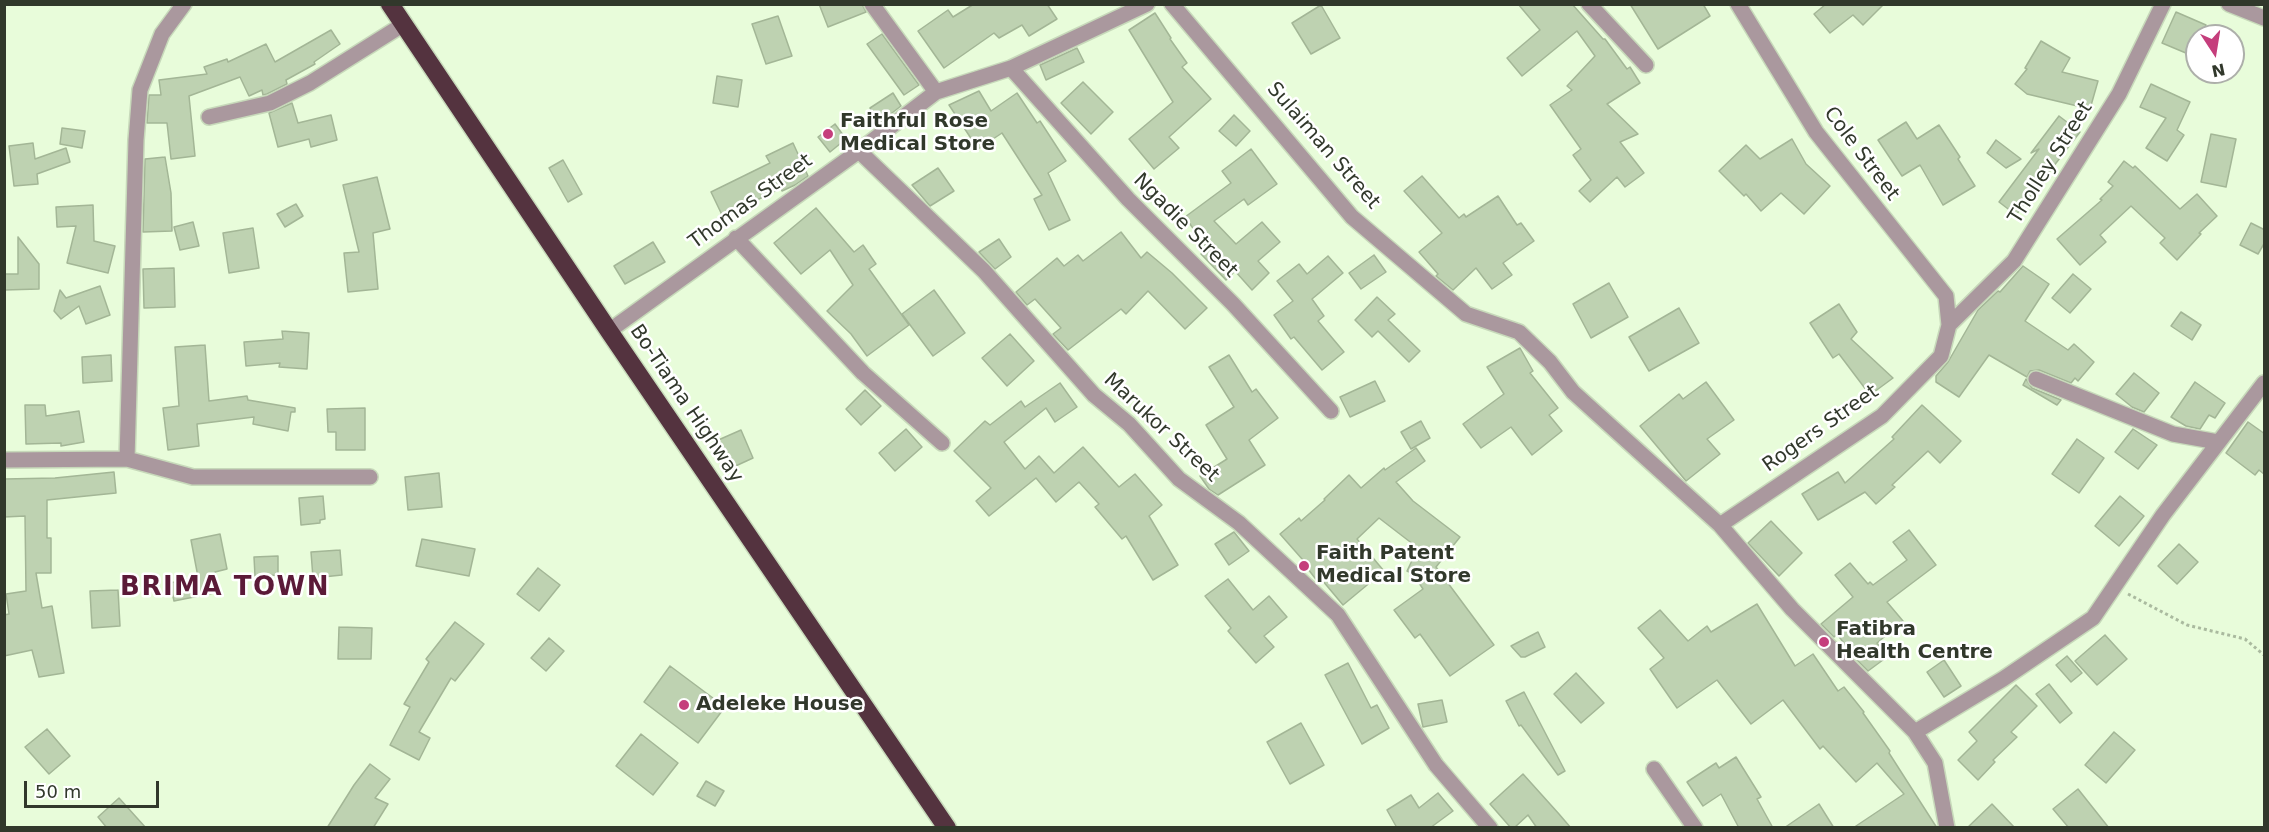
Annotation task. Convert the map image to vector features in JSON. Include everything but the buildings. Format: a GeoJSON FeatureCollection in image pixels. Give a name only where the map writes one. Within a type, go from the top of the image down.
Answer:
{"type":"FeatureCollection","features":[{"type":"Feature","properties":{"kind":"highway","name":"Bo-Tiama Highway"},"geometry":{"type":"LineString","coordinates":[[390,4],[947,828]]}},
{"type":"Feature","properties":{"kind":"street"},"geometry":{"type":"LineString","coordinates":[[127,459],[135,152],[140,90],[162,34],[184,4]]}},
{"type":"Feature","properties":{"kind":"street"},"geometry":{"type":"LineString","coordinates":[[872,4],[936,92]]}},
{"type":"Feature","properties":{"kind":"street","name":"Thomas Street"},"geometry":{"type":"LineString","coordinates":[[609,331],[859,151],[936,92],[1011,68],[1147,4]]}},
{"type":"Feature","properties":{"kind":"street","name":"Sulaiman Street"},"geometry":{"type":"LineString","coordinates":[[1172,4],[1352,217],[1466,314],[1519,332],[1550,362],[1573,392],[1720,525]]}},
{"type":"Feature","properties":{"kind":"street"},"geometry":{"type":"LineString","coordinates":[[1589,4],[1646,65]]}},
{"type":"Feature","properties":{"kind":"street","name":"Cole Street"},"geometry":{"type":"LineString","coordinates":[[1738,4],[1816,132],[1946,296],[1949,325]]}},
{"type":"Feature","properties":{"kind":"street","name":"Tholley Street"},"geometry":{"type":"LineString","coordinates":[[1949,325],[2014,261],[2119,94],[2163,4]]}},
{"type":"Feature","properties":{"kind":"street"},"geometry":{"type":"LineString","coordinates":[[2229,4],[2265,18]]}},
{"type":"Feature","properties":{"kind":"street"},"geometry":{"type":"LineString","coordinates":[[209,117],[270,103],[310,83],[404,24]]}},
{"type":"Feature","properties":{"kind":"street","name":"Ngadie Street"},"geometry":{"type":"LineString","coordinates":[[1011,68],[1128,199],[1233,304],[1331,411]]}},
{"type":"Feature","properties":{"kind":"street","name":"Marukor Street"},"geometry":{"type":"LineString","coordinates":[[859,151],[984,271],[1094,395],[1129,424],[1179,479],[1239,523],[1338,615],[1436,765],[1490,828]]}},
{"type":"Feature","properties":{"kind":"street"},"geometry":{"type":"LineString","coordinates":[[736,238],[863,373],[942,443]]}},
{"type":"Feature","properties":{"kind":"street","name":"Rogers Street"},"geometry":{"type":"LineString","coordinates":[[1720,525],[1882,416],[1941,356],[1949,325]]}},
{"type":"Feature","properties":{"kind":"street"},"geometry":{"type":"LineString","coordinates":[[2036,379],[2173,434],[2218,442]]}},
{"type":"Feature","properties":{"kind":"street"},"geometry":{"type":"LineString","coordinates":[[1915,732],[2003,679],[2093,618],[2218,442],[2261,390]]}},
{"type":"Feature","properties":{"kind":"street"},"geometry":{"type":"LineString","coordinates":[[4,460],[127,459],[193,477],[370,477]]}},
{"type":"Feature","properties":{"kind":"street"},"geometry":{"type":"LineString","coordinates":[[1720,525],[1792,609],[1915,732],[1935,763],[1947,828]]}},
{"type":"Feature","properties":{"kind":"street"},"geometry":{"type":"LineString","coordinates":[[1654,769],[1695,828]]}},
{"type":"Feature","properties":{"kind":"path"},"geometry":{"type":"LineString","coordinates":[[2114,587],[2187,625],[2245,639],[2265,655]]}},
{"type":"Feature","properties":{"kind":"place","name":"Faithful Rose Medical Store"},"geometry":{"type":"Point","coordinates":[828,134]}},
{"type":"Feature","properties":{"kind":"place","name":"Faith Patent Medical Store"},"geometry":{"type":"Point","coordinates":[1304,566]}},
{"type":"Feature","properties":{"kind":"place","name":"Fatibra Health Centre"},"geometry":{"type":"Point","coordinates":[1824,642]}},
{"type":"Feature","properties":{"kind":"place","name":"Adeleke House"},"geometry":{"type":"Point","coordinates":[684,705]}},
{"type":"Feature","properties":{"kind":"district","name":"BRIMA TOWN"},"geometry":{"type":"Point","coordinates":[225,588]}}]}
